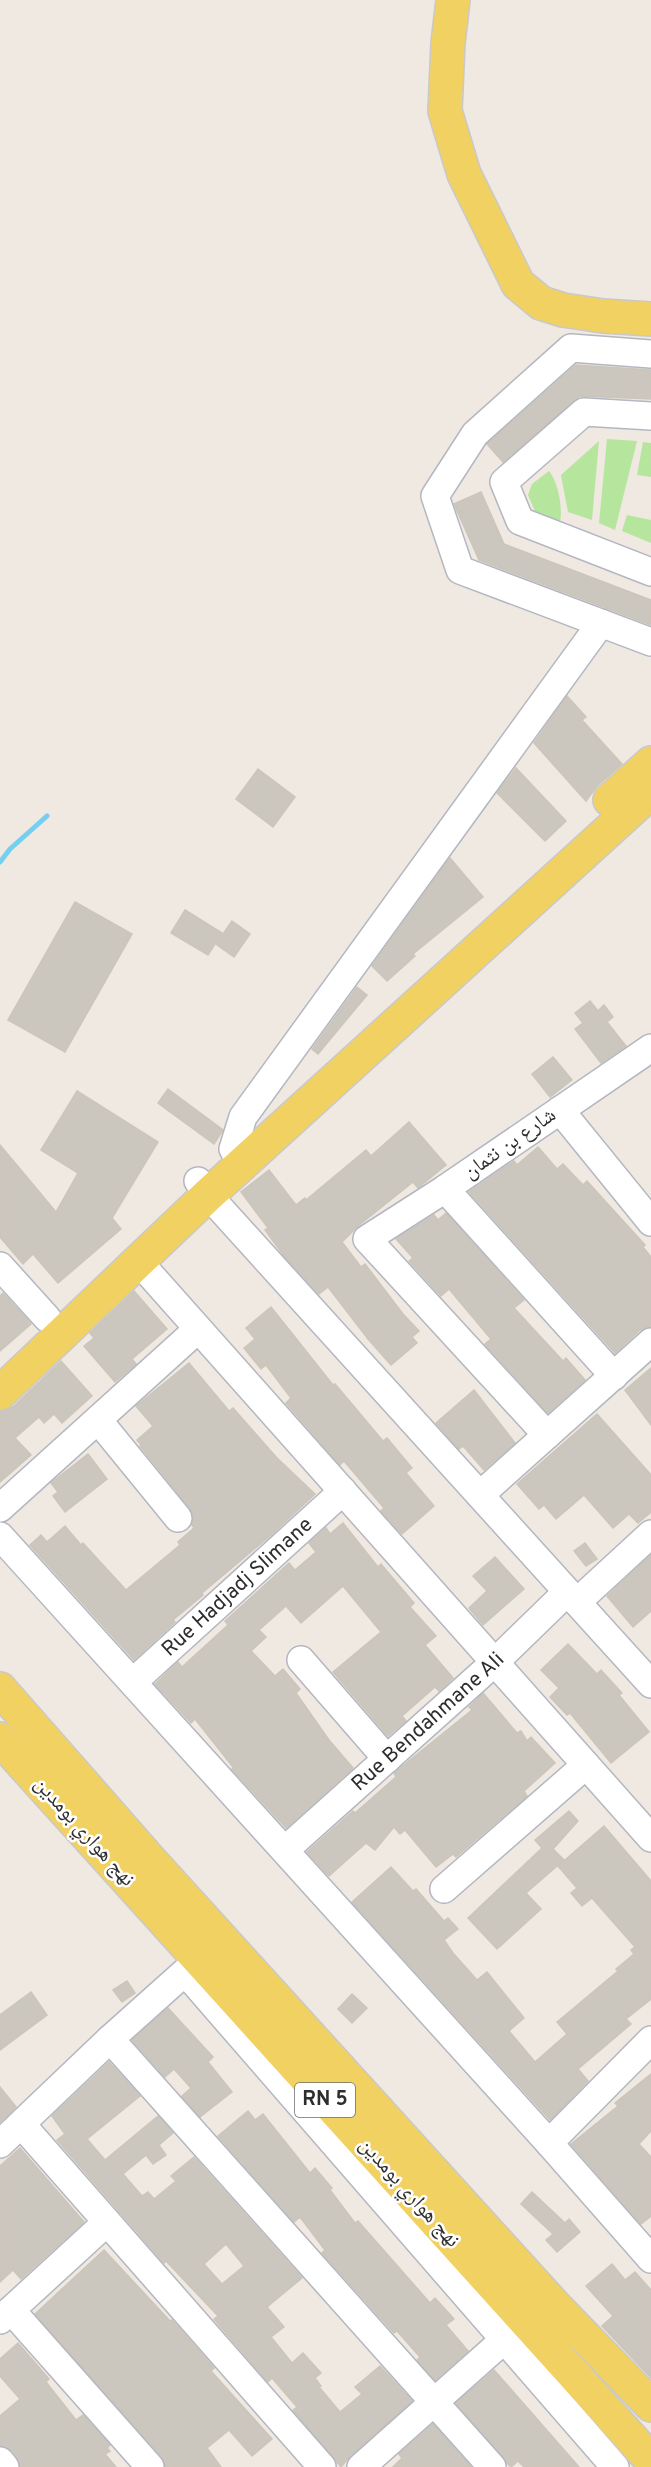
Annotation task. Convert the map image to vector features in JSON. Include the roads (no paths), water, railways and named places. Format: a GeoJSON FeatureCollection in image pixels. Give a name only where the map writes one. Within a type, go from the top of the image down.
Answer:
{"type":"FeatureCollection","features":[{"type":"Feature","properties":{"kind":"main road"},"geometry":{"type":"LineString","coordinates":[[453,0],[447,43],[445,111],[464,174],[518,284],[541,303],[563,310],[651,320]]}},
{"type":"Feature","properties":{"kind":"main road"},"geometry":{"type":"LineString","coordinates":[[447,43],[474,0]]}},
{"type":"Feature","properties":{"kind":"main road"},"geometry":{"type":"LineString","coordinates":[[0,1393],[139,1262],[203,1188],[233,1149],[489,910],[651,763]]}},
{"type":"Feature","properties":{"kind":"main road"},"geometry":{"type":"LineString","coordinates":[[0,1361],[46,1318],[203,1188],[651,792]]}},
{"type":"Feature","properties":{"kind":"main road","name":"نهج هواري بومدين"},"geometry":{"type":"LineString","coordinates":[[0,1689],[190,1904],[554,2305],[651,2405]]}},
{"type":"Feature","properties":{"kind":"main road","name":"نهج هواري بومدين"},"geometry":{"type":"LineString","coordinates":[[0,1739],[168,1928],[651,2460]]}},
{"type":"Feature","properties":{"kind":"street"},"geometry":{"type":"LineString","coordinates":[[651,354],[571,348],[475,434],[435,496],[460,570],[651,642]]}},
{"type":"Feature","properties":{"kind":"street"},"geometry":{"type":"LineString","coordinates":[[651,416],[584,412],[504,482],[520,521],[651,572]]}},
{"type":"Feature","properties":{"kind":"street"},"geometry":{"type":"LineString","coordinates":[[233,1149],[243,1117],[601,623]]}},
{"type":"Feature","properties":{"kind":"street","name":"شارع بن نثمان"},"geometry":{"type":"LineString","coordinates":[[547,1435],[368,1239],[651,1048]]}},
{"type":"Feature","properties":{"kind":"street"},"geometry":{"type":"LineString","coordinates":[[560,1110],[651,1222]]}},
{"type":"Feature","properties":{"kind":"street"},"geometry":{"type":"LineString","coordinates":[[203,1188],[651,1684]]}},
{"type":"Feature","properties":{"kind":"street"},"geometry":{"type":"LineString","coordinates":[[445,1189],[614,1376]]}},
{"type":"Feature","properties":{"kind":"street"},"geometry":{"type":"LineString","coordinates":[[139,1262],[651,1838]]}},
{"type":"Feature","properties":{"kind":"street"},"geometry":{"type":"LineString","coordinates":[[0,1266],[46,1318]]}},
{"type":"Feature","properties":{"kind":"street"},"geometry":{"type":"LineString","coordinates":[[0,1508],[198,1329]]}},
{"type":"Feature","properties":{"kind":"street"},"geometry":{"type":"LineString","coordinates":[[480,1495],[651,1342]]}},
{"type":"Feature","properties":{"kind":"street"},"geometry":{"type":"LineString","coordinates":[[98,1420],[178,1518]]}},
{"type":"Feature","properties":{"kind":"street","name":"Rue Hadjadj Slimane"},"geometry":{"type":"LineString","coordinates":[[133,1682],[343,1491]]}},
{"type":"Feature","properties":{"kind":"street","name":"Rue Bendahmane Ali"},"geometry":{"type":"LineString","coordinates":[[285,1850],[495,1662],[651,1534]]}},
{"type":"Feature","properties":{"kind":"street"},"geometry":{"type":"LineString","coordinates":[[0,1536],[648,2250]]}},
{"type":"Feature","properties":{"kind":"street"},"geometry":{"type":"LineString","coordinates":[[302,1660],[387,1759]]}},
{"type":"Feature","properties":{"kind":"street"},"geometry":{"type":"LineString","coordinates":[[444,1889],[586,1765]]}},
{"type":"Feature","properties":{"kind":"street"},"geometry":{"type":"LineString","coordinates":[[190,1904],[168,1928],[185,1972],[615,2467]]}},
{"type":"Feature","properties":{"kind":"street"},"geometry":{"type":"LineString","coordinates":[[0,2145],[110,2039],[185,1972]]}},
{"type":"Feature","properties":{"kind":"street"},"geometry":{"type":"LineString","coordinates":[[110,2039],[492,2467]]}},
{"type":"Feature","properties":{"kind":"street"},"geometry":{"type":"LineString","coordinates":[[549,2143],[651,2040]]}},
{"type":"Feature","properties":{"kind":"street"},"geometry":{"type":"LineString","coordinates":[[22,2125],[322,2467]]}},
{"type":"Feature","properties":{"kind":"street"},"geometry":{"type":"LineString","coordinates":[[107,2222],[6,2315],[150,2467]]}},
{"type":"Feature","properties":{"kind":"street"},"geometry":{"type":"LineString","coordinates":[[361,2467],[505,2339]]}},
{"type":"Feature","properties":{"kind":"street"},"geometry":{"type":"LineString","coordinates":[[0,2461],[5,2467]]}},
{"type":"Feature","properties":{"kind":"waterway"},"geometry":{"type":"LineString","coordinates":[[0,862],[10,849],[47,816]]}}]}
